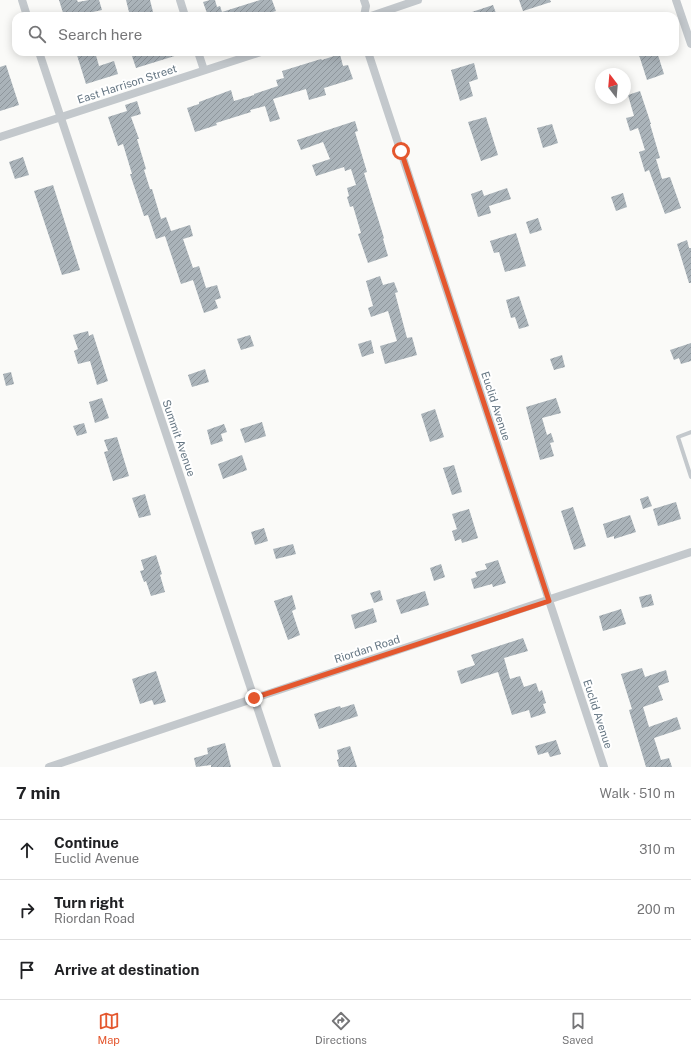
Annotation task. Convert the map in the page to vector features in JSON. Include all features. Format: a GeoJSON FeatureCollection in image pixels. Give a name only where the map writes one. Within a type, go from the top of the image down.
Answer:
{"type":"FeatureCollection","features":[{"type":"Feature","properties":{"kind":"street"},"geometry":{"type":"LineString","coordinates":[[22,0],[26,12]]}},
{"type":"Feature","properties":{"kind":"street"},"geometry":{"type":"LineString","coordinates":[[180,0],[184,12]]}},
{"type":"Feature","properties":{"kind":"street"},"geometry":{"type":"LineString","coordinates":[[364,0],[366,6],[365,12]]}},
{"type":"Feature","properties":{"kind":"street"},"geometry":{"type":"LineString","coordinates":[[382,12],[418,0]]}},
{"type":"Feature","properties":{"kind":"street"},"geometry":{"type":"LineString","coordinates":[[676,0],[691,44]]}},
{"type":"Feature","properties":{"kind":"street","name":"Summit Avenue"},"geometry":{"type":"LineString","coordinates":[[40,56],[277,767]]}},
{"type":"Feature","properties":{"kind":"street"},"geometry":{"type":"LineString","coordinates":[[199,56],[204,70]]}},
{"type":"Feature","properties":{"kind":"street","name":"East Harrison Street"},"geometry":{"type":"LineString","coordinates":[[0,137],[60,116],[248,56]]}},
{"type":"Feature","properties":{"kind":"street","name":"Euclid Avenue"},"geometry":{"type":"LineString","coordinates":[[369,56],[604,767]]}},
{"type":"Feature","properties":{"kind":"street","name":"Riordan Road"},"geometry":{"type":"LineString","coordinates":[[49,767],[549,601],[691,552]]}},
{"type":"Feature","properties":{"kind":"lane"},"geometry":{"type":"LineString","coordinates":[[691,432],[678,437],[691,477]]}},
{"type":"Feature","properties":{"kind":"building"},"geometry":{"type":"Polygon","coordinates":[[[59,0],[77,0],[78,2],[99,0],[102,10],[93,12],[63,12],[59,0]]]}},
{"type":"Feature","properties":{"kind":"building"},"geometry":{"type":"Polygon","coordinates":[[[126,0],[150,0],[153,12],[129,12],[126,0]]]}},
{"type":"Feature","properties":{"kind":"building"},"geometry":{"type":"Polygon","coordinates":[[[215,0],[217,7],[220,6],[222,12],[207,12],[203,2],[215,0]]]}},
{"type":"Feature","properties":{"kind":"building"},"geometry":{"type":"Polygon","coordinates":[[[260,0],[272,0],[276,11],[222,12],[260,0]]]}},
{"type":"Feature","properties":{"kind":"building"},"geometry":{"type":"Polygon","coordinates":[[[519,0],[550,0],[551,2],[523,11],[519,0]]]}},
{"type":"Feature","properties":{"kind":"building"},"geometry":{"type":"Polygon","coordinates":[[[493,5],[496,12],[472,12],[493,5]]]}},
{"type":"Feature","properties":{"kind":"building"},"geometry":{"type":"Polygon","coordinates":[[[77,56],[96,56],[99,66],[114,61],[118,74],[86,84],[77,56]]]}},
{"type":"Feature","properties":{"kind":"building"},"geometry":{"type":"Polygon","coordinates":[[[132,56],[175,56],[136,68],[132,56]]]}},
{"type":"Feature","properties":{"kind":"building"},"geometry":{"type":"Polygon","coordinates":[[[334,56],[340,56],[343,66],[348,65],[353,79],[324,88],[326,95],[309,100],[306,89],[273,99],[280,119],[270,122],[265,106],[250,110],[251,112],[216,123],[217,125],[195,132],[187,108],[231,90],[234,101],[254,95],[278,86],[276,80],[284,78],[282,71],[321,59],[334,56]]]}},
{"type":"Feature","properties":{"kind":"building"},"geometry":{"type":"Polygon","coordinates":[[[639,56],[658,56],[664,74],[647,80],[639,56]]]}},
{"type":"Feature","properties":{"kind":"building"},"geometry":{"type":"Polygon","coordinates":[[[474,63],[478,79],[469,82],[473,96],[460,101],[451,70],[474,63]]]}},
{"type":"Feature","properties":{"kind":"building"},"geometry":{"type":"Polygon","coordinates":[[[6,65],[19,105],[0,111],[0,67],[6,65]]]}},
{"type":"Feature","properties":{"kind":"building"},"geometry":{"type":"Polygon","coordinates":[[[640,91],[660,158],[656,159],[662,179],[670,177],[681,208],[665,214],[649,170],[645,172],[639,152],[645,150],[638,128],[630,131],[626,118],[634,116],[631,104],[631,94],[640,91]]]}},
{"type":"Feature","properties":{"kind":"building"},"geometry":{"type":"Polygon","coordinates":[[[137,101],[141,114],[131,117],[139,139],[137,139],[146,169],[144,170],[150,189],[152,189],[161,219],[166,217],[171,231],[190,225],[193,236],[183,239],[193,268],[199,266],[206,288],[217,285],[221,298],[215,300],[218,308],[204,313],[193,280],[181,284],[165,236],[156,239],[148,215],[144,216],[130,174],[132,174],[123,144],[118,146],[108,117],[127,111],[125,105],[137,101]]]}},
{"type":"Feature","properties":{"kind":"building"},"geometry":{"type":"Polygon","coordinates":[[[486,117],[498,155],[481,161],[468,122],[486,117]]]}},
{"type":"Feature","properties":{"kind":"building"},"geometry":{"type":"Polygon","coordinates":[[[355,121],[358,131],[355,132],[367,172],[364,173],[388,256],[368,263],[358,234],[361,233],[353,206],[350,207],[347,197],[349,196],[347,188],[356,185],[351,169],[345,171],[344,167],[316,176],[312,165],[330,159],[323,142],[301,150],[297,140],[355,121]]]}},
{"type":"Feature","properties":{"kind":"building"},"geometry":{"type":"Polygon","coordinates":[[[552,124],[558,143],[543,148],[537,128],[552,124]]]}},
{"type":"Feature","properties":{"kind":"building"},"geometry":{"type":"Polygon","coordinates":[[[23,157],[29,175],[15,179],[9,162],[23,157]]]}},
{"type":"Feature","properties":{"kind":"building"},"geometry":{"type":"Polygon","coordinates":[[[53,185],[80,270],[62,275],[34,191],[53,185]]]}},
{"type":"Feature","properties":{"kind":"building"},"geometry":{"type":"Polygon","coordinates":[[[507,188],[511,199],[489,206],[491,213],[478,217],[471,194],[482,190],[484,196],[507,188]]]}},
{"type":"Feature","properties":{"kind":"building"},"geometry":{"type":"Polygon","coordinates":[[[623,193],[627,207],[616,211],[611,197],[623,193]]]}},
{"type":"Feature","properties":{"kind":"building"},"geometry":{"type":"Polygon","coordinates":[[[538,218],[542,230],[530,234],[526,222],[538,218]]]}},
{"type":"Feature","properties":{"kind":"building"},"geometry":{"type":"Polygon","coordinates":[[[516,233],[526,266],[505,272],[499,252],[494,253],[490,241],[516,233]]]}},
{"type":"Feature","properties":{"kind":"building"},"geometry":{"type":"Polygon","coordinates":[[[687,240],[689,248],[691,248],[691,283],[689,283],[677,244],[687,240]]]}},
{"type":"Feature","properties":{"kind":"building"},"geometry":{"type":"Polygon","coordinates":[[[380,276],[383,285],[394,282],[398,292],[395,293],[407,338],[412,337],[417,355],[385,364],[380,346],[397,341],[388,311],[371,317],[368,308],[373,306],[366,281],[380,276]]]}},
{"type":"Feature","properties":{"kind":"building"},"geometry":{"type":"Polygon","coordinates":[[[519,296],[529,326],[519,329],[515,317],[511,318],[506,300],[519,296]]]}},
{"type":"Feature","properties":{"kind":"building"},"geometry":{"type":"Polygon","coordinates":[[[88,331],[89,336],[93,334],[108,381],[97,385],[90,361],[78,364],[74,351],[78,349],[73,335],[88,331]]]}},
{"type":"Feature","properties":{"kind":"building"},"geometry":{"type":"Polygon","coordinates":[[[250,335],[254,346],[241,350],[237,339],[250,335]]]}},
{"type":"Feature","properties":{"kind":"building"},"geometry":{"type":"Polygon","coordinates":[[[371,340],[374,353],[362,357],[358,344],[371,340]]]}},
{"type":"Feature","properties":{"kind":"building"},"geometry":{"type":"Polygon","coordinates":[[[691,343],[691,361],[681,364],[679,358],[674,360],[670,350],[691,343]]]}},
{"type":"Feature","properties":{"kind":"building"},"geometry":{"type":"Polygon","coordinates":[[[562,355],[565,367],[554,370],[550,359],[562,355]]]}},
{"type":"Feature","properties":{"kind":"building"},"geometry":{"type":"Polygon","coordinates":[[[205,369],[209,382],[192,387],[188,375],[205,369]]]}},
{"type":"Feature","properties":{"kind":"building"},"geometry":{"type":"Polygon","coordinates":[[[11,372],[14,384],[6,386],[3,374],[11,372]]]}},
{"type":"Feature","properties":{"kind":"building"},"geometry":{"type":"Polygon","coordinates":[[[102,398],[109,418],[95,423],[89,402],[102,398]]]}},
{"type":"Feature","properties":{"kind":"building"},"geometry":{"type":"Polygon","coordinates":[[[556,398],[561,413],[542,418],[547,435],[551,433],[554,442],[550,443],[554,456],[540,460],[526,407],[556,398]]]}},
{"type":"Feature","properties":{"kind":"building"},"geometry":{"type":"Polygon","coordinates":[[[435,409],[444,437],[430,442],[421,414],[435,409]]]}},
{"type":"Feature","properties":{"kind":"building"},"geometry":{"type":"Polygon","coordinates":[[[262,422],[266,436],[245,443],[240,429],[262,422]]]}},
{"type":"Feature","properties":{"kind":"building"},"geometry":{"type":"Polygon","coordinates":[[[84,423],[87,433],[77,436],[73,426],[84,423]]]}},
{"type":"Feature","properties":{"kind":"building"},"geometry":{"type":"Polygon","coordinates":[[[224,424],[227,432],[221,434],[223,441],[211,445],[207,430],[224,424]]]}},
{"type":"Feature","properties":{"kind":"building"},"geometry":{"type":"Polygon","coordinates":[[[117,437],[129,476],[113,481],[104,452],[108,451],[104,440],[117,437]]]}},
{"type":"Feature","properties":{"kind":"building"},"geometry":{"type":"Polygon","coordinates":[[[242,455],[247,470],[223,479],[218,464],[242,455]]]}},
{"type":"Feature","properties":{"kind":"building"},"geometry":{"type":"Polygon","coordinates":[[[454,465],[462,492],[452,495],[443,468],[454,465]]]}},
{"type":"Feature","properties":{"kind":"building"},"geometry":{"type":"Polygon","coordinates":[[[145,494],[151,515],[139,518],[132,498],[145,494]]]}},
{"type":"Feature","properties":{"kind":"building"},"geometry":{"type":"Polygon","coordinates":[[[648,496],[652,506],[643,509],[640,499],[648,496]]]}},
{"type":"Feature","properties":{"kind":"building"},"geometry":{"type":"Polygon","coordinates":[[[676,502],[681,519],[658,526],[653,509],[676,502]]]}},
{"type":"Feature","properties":{"kind":"building"},"geometry":{"type":"Polygon","coordinates":[[[573,507],[586,546],[574,550],[561,511],[573,507]]]}},
{"type":"Feature","properties":{"kind":"building"},"geometry":{"type":"Polygon","coordinates":[[[469,509],[478,538],[462,543],[461,539],[455,541],[452,531],[457,529],[452,514],[469,509]]]}},
{"type":"Feature","properties":{"kind":"building"},"geometry":{"type":"Polygon","coordinates":[[[630,515],[636,532],[614,539],[614,536],[607,538],[603,524],[630,515]]]}},
{"type":"Feature","properties":{"kind":"building"},"geometry":{"type":"Polygon","coordinates":[[[264,528],[268,541],[255,545],[251,532],[264,528]]]}},
{"type":"Feature","properties":{"kind":"building"},"geometry":{"type":"Polygon","coordinates":[[[293,544],[296,554],[276,559],[273,549],[293,544]]]}},
{"type":"Feature","properties":{"kind":"building"},"geometry":{"type":"Polygon","coordinates":[[[156,555],[162,574],[160,575],[165,592],[151,596],[146,581],[144,582],[140,571],[144,570],[141,560],[156,555]]]}},
{"type":"Feature","properties":{"kind":"building"},"geometry":{"type":"Polygon","coordinates":[[[498,560],[506,583],[493,587],[492,584],[474,589],[471,579],[477,577],[475,572],[487,569],[485,564],[498,560]]]}},
{"type":"Feature","properties":{"kind":"building"},"geometry":{"type":"Polygon","coordinates":[[[441,564],[445,577],[434,581],[430,568],[441,564]]]}},
{"type":"Feature","properties":{"kind":"building"},"geometry":{"type":"Polygon","coordinates":[[[380,590],[383,600],[374,603],[370,593],[380,590]]]}},
{"type":"Feature","properties":{"kind":"building"},"geometry":{"type":"Polygon","coordinates":[[[425,591],[429,605],[401,614],[396,600],[425,591]]]}},
{"type":"Feature","properties":{"kind":"building"},"geometry":{"type":"Polygon","coordinates":[[[651,594],[654,605],[642,608],[639,597],[651,594]]]}},
{"type":"Feature","properties":{"kind":"building"},"geometry":{"type":"Polygon","coordinates":[[[292,595],[296,609],[292,611],[300,635],[288,640],[274,601],[292,595]]]}},
{"type":"Feature","properties":{"kind":"building"},"geometry":{"type":"Polygon","coordinates":[[[373,608],[377,622],[355,629],[351,615],[373,608]]]}},
{"type":"Feature","properties":{"kind":"building"},"geometry":{"type":"Polygon","coordinates":[[[621,609],[626,624],[603,631],[599,616],[621,609]]]}},
{"type":"Feature","properties":{"kind":"building"},"geometry":{"type":"Polygon","coordinates":[[[523,638],[528,651],[504,658],[510,679],[520,676],[524,687],[536,683],[539,692],[542,690],[546,703],[543,704],[546,713],[531,718],[529,710],[512,715],[498,672],[461,684],[457,671],[475,665],[471,655],[523,638]]]}},
{"type":"Feature","properties":{"kind":"building"},"geometry":{"type":"Polygon","coordinates":[[[642,668],[645,677],[666,670],[669,682],[658,686],[663,700],[643,707],[649,727],[677,717],[681,729],[654,738],[661,760],[669,758],[672,767],[646,767],[629,710],[632,709],[621,674],[642,668]]]}},
{"type":"Feature","properties":{"kind":"building"},"geometry":{"type":"Polygon","coordinates":[[[156,671],[166,702],[154,705],[152,700],[140,704],[132,679],[156,671]]]}},
{"type":"Feature","properties":{"kind":"building"},"geometry":{"type":"Polygon","coordinates":[[[354,704],[358,716],[319,729],[314,714],[340,706],[341,708],[354,704]]]}},
{"type":"Feature","properties":{"kind":"building"},"geometry":{"type":"Polygon","coordinates":[[[556,740],[561,754],[550,757],[548,752],[538,755],[535,746],[556,740]]]}},
{"type":"Feature","properties":{"kind":"building"},"geometry":{"type":"Polygon","coordinates":[[[225,743],[231,767],[211,767],[211,765],[196,767],[194,758],[208,754],[207,748],[225,743]]]}},
{"type":"Feature","properties":{"kind":"building"},"geometry":{"type":"Polygon","coordinates":[[[350,746],[357,767],[339,767],[337,750],[350,746]]]}},
{"type":"Feature","properties":{"kind":"route"},"geometry":{"type":"LineString","coordinates":[[254,698],[549,601],[401,151]]}}]}
